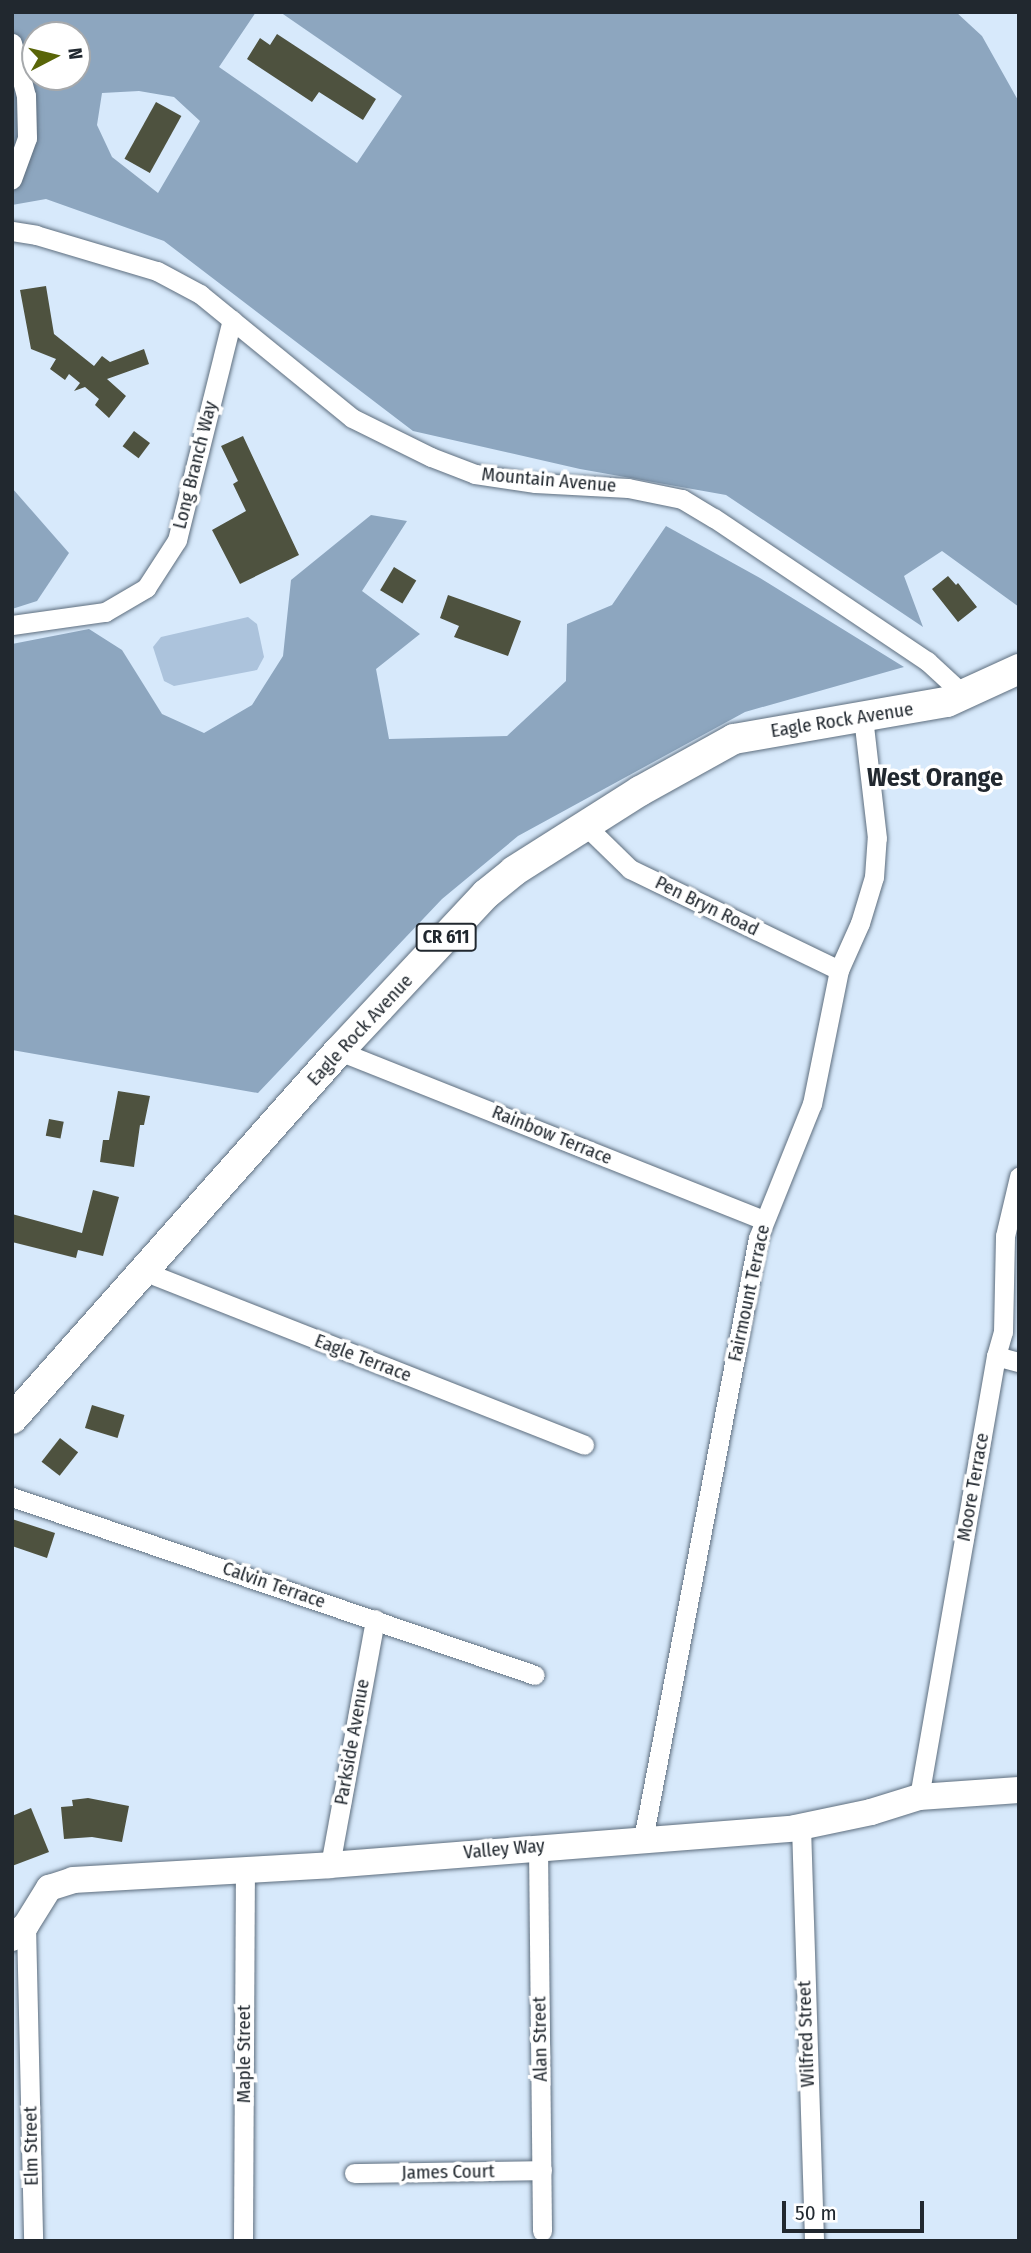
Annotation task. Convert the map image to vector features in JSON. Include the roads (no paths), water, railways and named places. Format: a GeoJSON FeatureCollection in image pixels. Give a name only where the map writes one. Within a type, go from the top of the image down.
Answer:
{"type":"FeatureCollection","features":[{"type":"Feature","properties":{"kind":"main road","name":"Eagle Rock Avenue"},"geometry":{"type":"LineString","coordinates":[[12,1419],[339,1051],[486,894],[514,871],[640,791],[734,738],[791,726],[932,706],[965,696],[1019,669]]}},
{"type":"Feature","properties":{"kind":"street"},"geometry":{"type":"LineString","coordinates":[[12,43],[26,96],[27,138],[12,179]]}},
{"type":"Feature","properties":{"kind":"street","name":"Mountain Avenue"},"geometry":{"type":"LineString","coordinates":[[12,231],[36,235],[157,271],[200,294],[352,418],[431,457],[475,474],[535,483],[628,488],[682,499],[916,653],[965,696]]}},
{"type":"Feature","properties":{"kind":"street","name":"Long Branch Way"},"geometry":{"type":"LineString","coordinates":[[12,625],[105,612],[146,587],[177,540],[232,320]]}},
{"type":"Feature","properties":{"kind":"street","name":"Fairmount Terrace"},"geometry":{"type":"LineString","coordinates":[[643,1839],[758,1238],[812,1104],[839,970],[860,923],[870,888],[877,838],[863,717]]}},
{"type":"Feature","properties":{"kind":"street","name":"Pen Bryn Road"},"geometry":{"type":"LineString","coordinates":[[587,827],[630,869],[839,970]]}},
{"type":"Feature","properties":{"kind":"street","name":"Rainbow Terrace"},"geometry":{"type":"LineString","coordinates":[[339,1051],[764,1220]]}},
{"type":"Feature","properties":{"kind":"street","name":"Moore Terrace"},"geometry":{"type":"LineString","coordinates":[[919,1797],[996,1356],[1003,1332],[1004,1236],[1019,1177]]}},
{"type":"Feature","properties":{"kind":"street","name":"Eagle Terrace"},"geometry":{"type":"LineString","coordinates":[[143,1271],[584,1444]]}},
{"type":"Feature","properties":{"kind":"street"},"geometry":{"type":"LineString","coordinates":[[996,1356],[1019,1362]]}},
{"type":"Feature","properties":{"kind":"street","name":"Calvin Terrace"},"geometry":{"type":"LineString","coordinates":[[12,1497],[535,1675]]}},
{"type":"Feature","properties":{"kind":"street","name":"Parkside Avenue"},"geometry":{"type":"LineString","coordinates":[[330,1865],[375,1619]]}},
{"type":"Feature","properties":{"kind":"street","name":"Valley Way"},"geometry":{"type":"LineString","coordinates":[[19,1932],[49,1888],[73,1880],[330,1865],[801,1826],[871,1812],[919,1797],[1019,1790]]}},
{"type":"Feature","properties":{"kind":"street","name":"Wilfred Street"},"geometry":{"type":"LineString","coordinates":[[801,1826],[814,2241]]}},
{"type":"Feature","properties":{"kind":"street","name":"Alan Street"},"geometry":{"type":"LineString","coordinates":[[538,1846],[542,2231]]}},
{"type":"Feature","properties":{"kind":"street","name":"Maple Street"},"geometry":{"type":"LineString","coordinates":[[243,2241],[245,1868]]}},
{"type":"Feature","properties":{"kind":"street","name":"Elm Street"},"geometry":{"type":"LineString","coordinates":[[19,1932],[33,2241]]}},
{"type":"Feature","properties":{"kind":"street","name":"James Court"},"geometry":{"type":"LineString","coordinates":[[354,2173],[541,2170]]}},
{"type":"Feature","properties":{"kind":"district","name":"West Orange"},"geometry":{"type":"Point","coordinates":[935,778]}}]}
